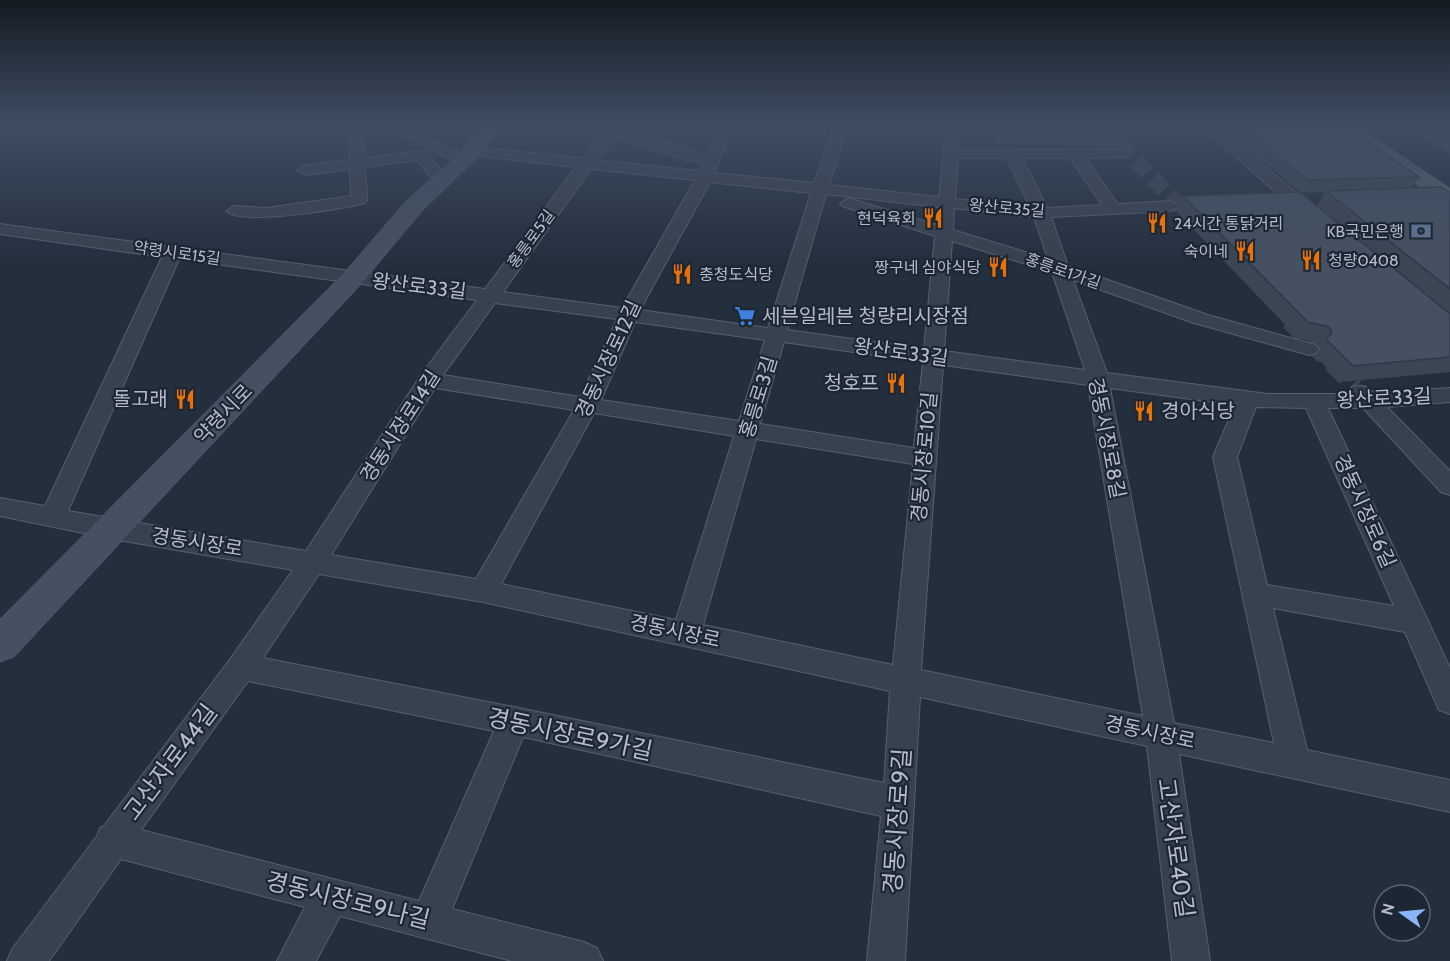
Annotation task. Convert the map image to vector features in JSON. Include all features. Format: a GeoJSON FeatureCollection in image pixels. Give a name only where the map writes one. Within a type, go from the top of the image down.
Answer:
{"type":"FeatureCollection","features":[{"type":"Feature","properties":{"kind":"main road","name":"약령시로"},"geometry":{"type":"LineString","coordinates":[[0,645],[353,278],[414,206],[451,171]]}},
{"type":"Feature","properties":{"kind":"main road"},"geometry":{"type":"LineString","coordinates":[[1417,171],[1448,190]]}},
{"type":"Feature","properties":{"kind":"main road"},"geometry":{"type":"LineString","coordinates":[[1425,171],[1448,190]]}},
{"type":"Feature","properties":{"kind":"street"},"geometry":{"type":"LineString","coordinates":[[234,211],[267,213],[359,200],[358,171]]}},
{"type":"Feature","properties":{"kind":"street"},"geometry":{"type":"LineString","coordinates":[[434,171],[441,180]]}},
{"type":"Feature","properties":{"kind":"street","name":"홍릉로5길"},"geometry":{"type":"LineString","coordinates":[[491,295],[580,171]]}},
{"type":"Feature","properties":{"kind":"street","name":"경동시장로12길"},"geometry":{"type":"LineString","coordinates":[[483,591],[587,406],[636,298],[706,171]]}},
{"type":"Feature","properties":{"kind":"street","name":"왕산로35길"},"geometry":{"type":"LineString","coordinates":[[723,171],[820,189],[1041,213],[1171,206]]}},
{"type":"Feature","properties":{"kind":"street","name":"홍릉로3길"},"geometry":{"type":"LineString","coordinates":[[686,634],[826,171]]}},
{"type":"Feature","properties":{"kind":"street","name":"경동시장로10길"},"geometry":{"type":"LineString","coordinates":[[906,680],[949,171]]}},
{"type":"Feature","properties":{"kind":"street","name":"경동시장로8길"},"geometry":{"type":"LineString","coordinates":[[1020,171],[1041,213],[1098,379],[1161,734]]}},
{"type":"Feature","properties":{"kind":"street"},"geometry":{"type":"LineString","coordinates":[[1087,171],[1113,209]]}},
{"type":"Feature","properties":{"kind":"street"},"geometry":{"type":"LineString","coordinates":[[1260,171],[1322,223]]}},
{"type":"Feature","properties":{"kind":"street","name":"홍릉로1가길"},"geometry":{"type":"LineString","coordinates":[[820,189],[827,197],[1060,269],[1200,319],[1310,350]]}},
{"type":"Feature","properties":{"kind":"street"},"geometry":{"type":"LineString","coordinates":[[1421,195],[1448,190]]}},
{"type":"Feature","properties":{"kind":"street"},"geometry":{"type":"LineString","coordinates":[[1273,201],[1318,199]]}},
{"type":"Feature","properties":{"kind":"street","name":"약령시로15길"},"geometry":{"type":"LineString","coordinates":[[0,229],[353,278]]}},
{"type":"Feature","properties":{"kind":"street"},"geometry":{"type":"LineString","coordinates":[[53,517],[173,252]]}},
{"type":"Feature","properties":{"kind":"street","name":"왕산로33길"},"geometry":{"type":"LineString","coordinates":[[353,278],[1248,399],[1314,401],[1362,394],[1445,400]]}},
{"type":"Feature","properties":{"kind":"street","name":"경동시장로14길"},"geometry":{"type":"LineString","coordinates":[[313,561],[429,380],[491,295]]}},
{"type":"Feature","properties":{"kind":"street"},"geometry":{"type":"LineString","coordinates":[[429,380],[924,458]]}},
{"type":"Feature","properties":{"kind":"street"},"geometry":{"type":"LineString","coordinates":[[1362,394],[1450,486]]}},
{"type":"Feature","properties":{"kind":"street"},"geometry":{"type":"LineString","coordinates":[[1248,399],[1225,457],[1294,762]]}},
{"type":"Feature","properties":{"kind":"street","name":"경동시장로6길"},"geometry":{"type":"LineString","coordinates":[[1314,401],[1450,700]]}},
{"type":"Feature","properties":{"kind":"street","name":"경동시장로"},"geometry":{"type":"LineString","coordinates":[[0,507],[113,529],[483,591],[1450,796]]}},
{"type":"Feature","properties":{"kind":"street","name":"고산자로44길"},"geometry":{"type":"LineString","coordinates":[[26,961],[112,840],[241,667],[313,561]]}},
{"type":"Feature","properties":{"kind":"street"},"geometry":{"type":"LineString","coordinates":[[1256,594],[1415,622]]}},
{"type":"Feature","properties":{"kind":"street","name":"경동시장로9가길"},"geometry":{"type":"LineString","coordinates":[[241,667],[899,803]]}},
{"type":"Feature","properties":{"kind":"street","name":"경동시장로9길"},"geometry":{"type":"LineString","coordinates":[[886,961],[906,680]]}},
{"type":"Feature","properties":{"kind":"street"},"geometry":{"type":"LineString","coordinates":[[429,921],[514,722]]}},
{"type":"Feature","properties":{"kind":"street","name":"고산자로40길"},"geometry":{"type":"LineString","coordinates":[[1161,734],[1191,961]]}},
{"type":"Feature","properties":{"kind":"street","name":"경동시장로9나길"},"geometry":{"type":"LineString","coordinates":[[112,840],[584,961]]}},
{"type":"Feature","properties":{"kind":"street"},"geometry":{"type":"LineString","coordinates":[[296,961],[331,896]]}},
{"type":"Feature","properties":{"kind":"building"},"geometry":{"type":"Polygon","coordinates":[[[1297,171],[1410,171],[1419,177],[1308,180],[1297,171]]]}},
{"type":"Feature","properties":{"kind":"building"},"geometry":{"type":"Polygon","coordinates":[[[1441,187],[1450,193],[1450,289],[1326,191],[1441,187]]]}},
{"type":"Feature","properties":{"kind":"building"},"geometry":{"type":"Polygon","coordinates":[[[1300,192],[1450,314],[1450,357],[1353,366],[1326,339],[1332,333],[1329,327],[1308,322],[1183,196],[1300,192]]]}},
{"type":"Feature","properties":{"kind":"tunnel"},"geometry":{"type":"LineString","coordinates":[[1146,171],[1200,228]]}},
{"type":"Feature","properties":{"kind":"tunnel"},"geometry":{"type":"LineString","coordinates":[[1290,320],[1356,386]]}},
{"type":"Feature","properties":{"kind":"place","name":"현덕육회"},"geometry":{"type":"Point","coordinates":[933,218]}},
{"type":"Feature","properties":{"kind":"place","name":"24시간 통닭거리"},"geometry":{"type":"Point","coordinates":[1157,223]}},
{"type":"Feature","properties":{"kind":"place","name":"KB국민은행"},"geometry":{"type":"Point","coordinates":[1421,231]}},
{"type":"Feature","properties":{"kind":"place","name":"숙이네"},"geometry":{"type":"Point","coordinates":[1245,251]}},
{"type":"Feature","properties":{"kind":"place","name":"청량0408"},"geometry":{"type":"Point","coordinates":[1311,260]}},
{"type":"Feature","properties":{"kind":"place","name":"짱구네 심야식당"},"geometry":{"type":"Point","coordinates":[998,267]}},
{"type":"Feature","properties":{"kind":"place","name":"충청도식당"},"geometry":{"type":"Point","coordinates":[682,274]}},
{"type":"Feature","properties":{"kind":"place","name":"세븐일레븐 청량리시장점"},"geometry":{"type":"Point","coordinates":[745,316]}},
{"type":"Feature","properties":{"kind":"place","name":"청호프"},"geometry":{"type":"Point","coordinates":[896,383]}},
{"type":"Feature","properties":{"kind":"place","name":"돌고래"},"geometry":{"type":"Point","coordinates":[185,399]}},
{"type":"Feature","properties":{"kind":"place","name":"경아식당"},"geometry":{"type":"Point","coordinates":[1144,411]}}]}
